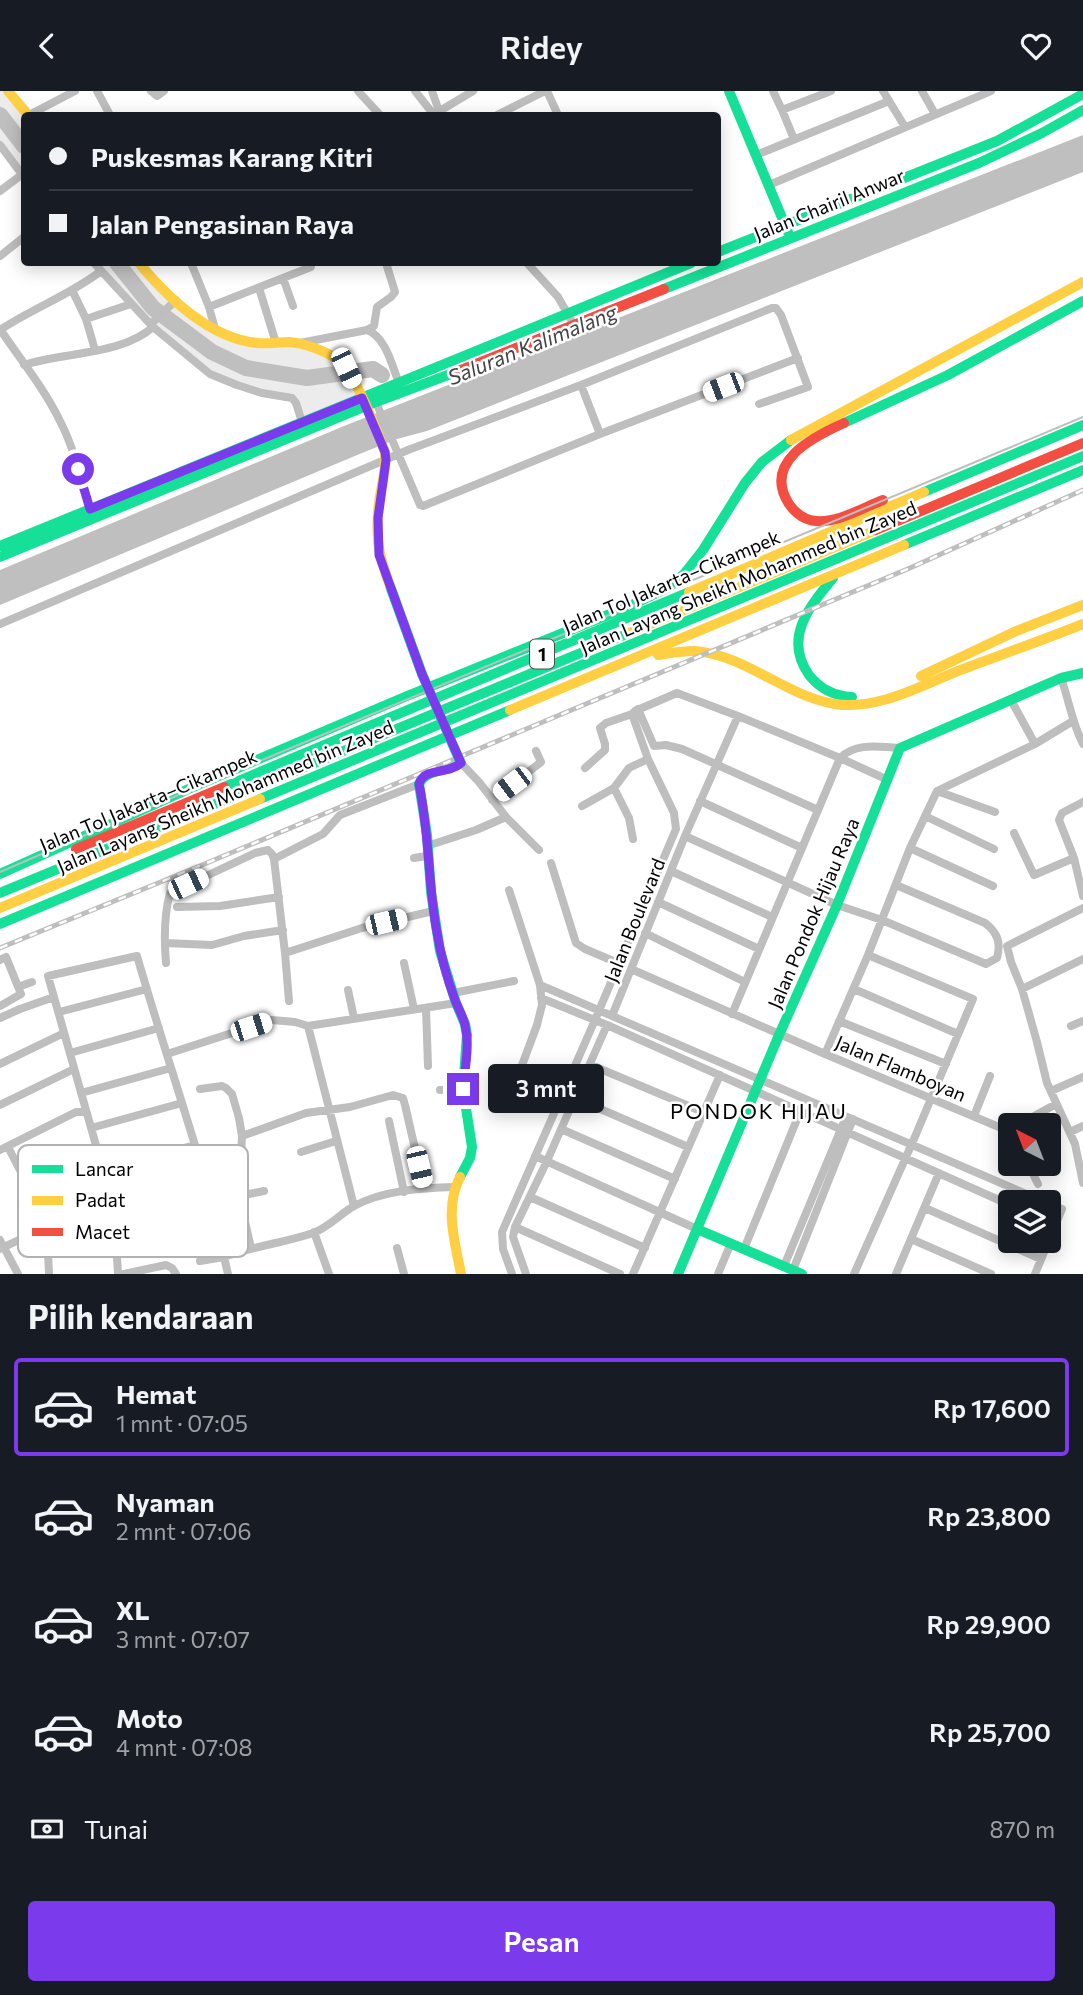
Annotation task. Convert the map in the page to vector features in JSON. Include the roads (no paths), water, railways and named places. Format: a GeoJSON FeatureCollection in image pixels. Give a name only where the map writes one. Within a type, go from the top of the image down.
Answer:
{"type":"FeatureCollection","features":[{"type":"Feature","properties":{"kind":"main road"},"geometry":{"type":"LineString","coordinates":[[8,91],[26,112]]}},
{"type":"Feature","properties":{"kind":"main road"},"geometry":{"type":"LineString","coordinates":[[729,91],[790,238]]}},
{"type":"Feature","properties":{"kind":"main road","name":"Jalan Chairil Anwar"},"geometry":{"type":"LineString","coordinates":[[721,251],[997,141],[1083,94]]}},
{"type":"Feature","properties":{"kind":"main road","name":"Jalan Chairil Anwar"},"geometry":{"type":"LineString","coordinates":[[721,266],[995,157],[1047,132],[1083,110]]}},
{"type":"Feature","properties":{"kind":"main road"},"geometry":{"type":"LineString","coordinates":[[142,266],[174,302],[201,322],[229,337],[254,343],[295,343],[340,361],[369,402],[388,451],[378,510],[379,555],[422,674],[460,761],[453,769],[426,774],[420,778],[419,784],[440,951],[467,1035],[463,1089],[472,1147],[470,1158],[455,1187],[451,1223],[461,1274]]}},
{"type":"Feature","properties":{"kind":"main road","name":"Jalan Chairil Anwar"},"geometry":{"type":"LineString","coordinates":[[231,456],[302,422],[369,402],[399,383],[684,266]]}},
{"type":"Feature","properties":{"kind":"main road","name":"Jalan Chairil Anwar"},"geometry":{"type":"LineString","coordinates":[[0,557],[91,514],[231,456],[720,266]]}},
{"type":"Feature","properties":{"kind":"main road"},"geometry":{"type":"LineString","coordinates":[[0,874],[205,781],[669,587],[684,574],[703,550],[745,483],[778,448],[801,433],[1083,282]]}},
{"type":"Feature","properties":{"kind":"main road"},"geometry":{"type":"LineString","coordinates":[[1083,301],[947,375],[822,434],[801,447],[789,459],[782,472],[783,489],[790,506],[804,520],[826,520],[1083,423]]}},
{"type":"Feature","properties":{"kind":"main road","name":"Jalan Tol Jakarta–Cikampek"},"geometry":{"type":"LineString","coordinates":[[0,881],[549,652],[1083,423]]}},
{"type":"Feature","properties":{"kind":"main road","name":"Jalan Layang Sheikh Mohammed bin Zayed"},"geometry":{"type":"LineString","coordinates":[[0,893],[1083,443]]}},
{"type":"Feature","properties":{"kind":"main road","name":"Jalan Layang Sheikh Mohammed bin Zayed"},"geometry":{"type":"LineString","coordinates":[[0,908],[1083,456]]}},
{"type":"Feature","properties":{"kind":"main road","name":"1"},"geometry":{"type":"LineString","coordinates":[[0,924],[1083,470]]}},
{"type":"Feature","properties":{"kind":"main road","name":"Jalan Chairil Anwar"},"geometry":{"type":"LineString","coordinates":[[0,546],[91,514]]}},
{"type":"Feature","properties":{"kind":"main road"},"geometry":{"type":"LineString","coordinates":[[836,575],[804,616],[797,651],[807,674],[817,685],[843,697],[862,697],[896,687],[1014,632],[1083,605]]}},
{"type":"Feature","properties":{"kind":"main road"},"geometry":{"type":"LineString","coordinates":[[639,657],[701,652],[747,668],[808,697],[839,705],[853,705],[899,693],[1083,624]]}},
{"type":"Feature","properties":{"kind":"main road"},"geometry":{"type":"LineString","coordinates":[[901,748],[1061,678],[1083,673]]}},
{"type":"Feature","properties":{"kind":"main road","name":"Jalan Pondok Hijau Raya"},"geometry":{"type":"LineString","coordinates":[[678,1274],[837,905],[901,748]]}},
{"type":"Feature","properties":{"kind":"main road"},"geometry":{"type":"LineString","coordinates":[[696,1229],[793,1270]]}},
{"type":"Feature","properties":{"kind":"street"},"geometry":{"type":"LineString","coordinates":[[35,112],[75,91]]}},
{"type":"Feature","properties":{"kind":"street"},"geometry":{"type":"LineString","coordinates":[[97,91],[108,112]]}},
{"type":"Feature","properties":{"kind":"street"},"geometry":{"type":"LineString","coordinates":[[151,91],[157,96],[164,91]]}},
{"type":"Feature","properties":{"kind":"street"},"geometry":{"type":"LineString","coordinates":[[358,91],[377,112]]}},
{"type":"Feature","properties":{"kind":"street"},"geometry":{"type":"LineString","coordinates":[[415,91],[433,112]]}},
{"type":"Feature","properties":{"kind":"street"},"geometry":{"type":"LineString","coordinates":[[432,91],[435,112]]}},
{"type":"Feature","properties":{"kind":"street"},"geometry":{"type":"LineString","coordinates":[[503,112],[546,91],[556,112]]}},
{"type":"Feature","properties":{"kind":"street"},"geometry":{"type":"LineString","coordinates":[[773,91],[794,139]]}},
{"type":"Feature","properties":{"kind":"street"},"geometry":{"type":"LineString","coordinates":[[782,110],[831,91]]}},
{"type":"Feature","properties":{"kind":"street"},"geometry":{"type":"LineString","coordinates":[[883,91],[905,127]]}},
{"type":"Feature","properties":{"kind":"street"},"geometry":{"type":"LineString","coordinates":[[922,91],[935,114]]}},
{"type":"Feature","properties":{"kind":"street"},"geometry":{"type":"LineString","coordinates":[[769,185],[991,91]]}},
{"type":"Feature","properties":{"kind":"street"},"geometry":{"type":"LineString","coordinates":[[438,112],[467,93]]}},
{"type":"Feature","properties":{"kind":"street"},"geometry":{"type":"LineString","coordinates":[[756,155],[889,101]]}},
{"type":"Feature","properties":{"kind":"street"},"geometry":{"type":"LineString","coordinates":[[0,145],[21,171]]}},
{"type":"Feature","properties":{"kind":"street"},"geometry":{"type":"LineString","coordinates":[[0,191],[21,177]]}},
{"type":"Feature","properties":{"kind":"street"},"geometry":{"type":"LineString","coordinates":[[0,256],[21,239]]}},
{"type":"Feature","properties":{"kind":"street"},"geometry":{"type":"LineString","coordinates":[[97,266],[131,304],[210,374],[254,390],[292,398],[302,422]]}},
{"type":"Feature","properties":{"kind":"street"},"geometry":{"type":"LineString","coordinates":[[192,266],[215,329]]}},
{"type":"Feature","properties":{"kind":"street"},"geometry":{"type":"LineString","coordinates":[[209,307],[310,266]]}},
{"type":"Feature","properties":{"kind":"street"},"geometry":{"type":"LineString","coordinates":[[295,343],[367,330],[375,325],[377,307],[395,292],[387,266]]}},
{"type":"Feature","properties":{"kind":"street"},"geometry":{"type":"LineString","coordinates":[[530,266],[558,297],[574,325]]}},
{"type":"Feature","properties":{"kind":"street"},"geometry":{"type":"LineString","coordinates":[[91,514],[61,422],[0,330],[19,317],[81,286],[101,271]]}},
{"type":"Feature","properties":{"kind":"street"},"geometry":{"type":"LineString","coordinates":[[283,278],[293,306]]}},
{"type":"Feature","properties":{"kind":"street"},"geometry":{"type":"LineString","coordinates":[[259,288],[276,343]]}},
{"type":"Feature","properties":{"kind":"street"},"geometry":{"type":"LineString","coordinates":[[72,290],[86,319],[94,350]]}},
{"type":"Feature","properties":{"kind":"street"},"geometry":{"type":"LineString","coordinates":[[24,365],[121,344],[148,332],[153,323],[174,302]]}},
{"type":"Feature","properties":{"kind":"street"},"geometry":{"type":"LineString","coordinates":[[86,319],[131,304]]}},
{"type":"Feature","properties":{"kind":"street"},"geometry":{"type":"LineString","coordinates":[[0,624],[388,451],[398,454],[581,385],[772,308],[778,309],[808,387],[759,404]]}},
{"type":"Feature","properties":{"kind":"street"},"geometry":{"type":"LineString","coordinates":[[367,330],[373,332],[381,342],[399,383]]}},
{"type":"Feature","properties":{"kind":"street"},"geometry":{"type":"LineString","coordinates":[[321,339],[324,354]]}},
{"type":"Feature","properties":{"kind":"street"},"geometry":{"type":"LineString","coordinates":[[398,454],[422,506],[797,358]]}},
{"type":"Feature","properties":{"kind":"street"},"geometry":{"type":"LineString","coordinates":[[581,385],[600,434]]}},
{"type":"Feature","properties":{"kind":"street"},"geometry":{"type":"LineString","coordinates":[[1061,678],[1073,721],[1083,744]]}},
{"type":"Feature","properties":{"kind":"street"},"geometry":{"type":"LineString","coordinates":[[585,768],[605,750],[600,727],[677,693],[888,780]]}},
{"type":"Feature","properties":{"kind":"street"},"geometry":{"type":"LineString","coordinates":[[1011,700],[1035,744]]}},
{"type":"Feature","properties":{"kind":"street"},"geometry":{"type":"LineString","coordinates":[[512,1274],[503,1249],[502,1232],[676,829],[674,813],[648,759],[635,711]]}},
{"type":"Feature","properties":{"kind":"street"},"geometry":{"type":"LineString","coordinates":[[635,711],[654,746],[673,746],[818,810]]}},
{"type":"Feature","properties":{"kind":"street","name":"Jalan Boulevard"},"geometry":{"type":"LineString","coordinates":[[611,1016],[738,716]]}},
{"type":"Feature","properties":{"kind":"street"},"geometry":{"type":"LineString","coordinates":[[825,1054],[910,848],[937,791],[1035,744],[1073,721]]}},
{"type":"Feature","properties":{"kind":"street"},"geometry":{"type":"LineString","coordinates":[[732,1014],[840,758],[856,747],[901,748]]}},
{"type":"Feature","properties":{"kind":"street"},"geometry":{"type":"LineString","coordinates":[[492,800],[542,761],[536,751]]}},
{"type":"Feature","properties":{"kind":"street"},"geometry":{"type":"LineString","coordinates":[[582,806],[614,788],[625,771],[648,759]]}},
{"type":"Feature","properties":{"kind":"street"},"geometry":{"type":"LineString","coordinates":[[460,761],[506,817],[538,850]]}},
{"type":"Feature","properties":{"kind":"street"},"geometry":{"type":"LineString","coordinates":[[274,859],[323,834],[340,815],[419,784]]}},
{"type":"Feature","properties":{"kind":"street"},"geometry":{"type":"LineString","coordinates":[[614,788],[629,818],[633,839]]}},
{"type":"Feature","properties":{"kind":"street"},"geometry":{"type":"LineString","coordinates":[[937,791],[995,813]]}},
{"type":"Feature","properties":{"kind":"street"},"geometry":{"type":"LineString","coordinates":[[700,801],[802,848]]}},
{"type":"Feature","properties":{"kind":"street"},"geometry":{"type":"LineString","coordinates":[[1083,802],[1062,813],[1059,820],[1074,858],[1083,896]]}},
{"type":"Feature","properties":{"kind":"street"},"geometry":{"type":"LineString","coordinates":[[925,815],[994,849]]}},
{"type":"Feature","properties":{"kind":"street"},"geometry":{"type":"LineString","coordinates":[[414,858],[506,817]]}},
{"type":"Feature","properties":{"kind":"street"},"geometry":{"type":"LineString","coordinates":[[1014,833],[1034,875],[1074,858]]}},
{"type":"Feature","properties":{"kind":"street"},"geometry":{"type":"LineString","coordinates":[[685,836],[837,905],[882,920],[986,964],[997,958],[998,937],[985,923],[896,885]]}},
{"type":"Feature","properties":{"kind":"street"},"geometry":{"type":"LineString","coordinates":[[910,848],[993,886]]}},
{"type":"Feature","properties":{"kind":"street"},"geometry":{"type":"LineString","coordinates":[[166,963],[164,943],[170,893],[255,853],[268,850],[274,859],[289,1002]]}},
{"type":"Feature","properties":{"kind":"street"},"geometry":{"type":"LineString","coordinates":[[551,863],[576,943],[618,963]]}},
{"type":"Feature","properties":{"kind":"street"},"geometry":{"type":"LineString","coordinates":[[671,871],[772,917]]}},
{"type":"Feature","properties":{"kind":"street"},"geometry":{"type":"LineString","coordinates":[[509,890],[540,985],[542,1005],[515,1084]]}},
{"type":"Feature","properties":{"kind":"street"},"geometry":{"type":"LineString","coordinates":[[177,907],[220,906],[279,897]]}},
{"type":"Feature","properties":{"kind":"street"},"geometry":{"type":"LineString","coordinates":[[658,902],[759,949]]}},
{"type":"Feature","properties":{"kind":"street"},"geometry":{"type":"LineString","coordinates":[[1083,908],[1007,946],[1022,989],[1042,1066],[1075,1144],[1083,1183]]}},
{"type":"Feature","properties":{"kind":"street"},"geometry":{"type":"LineString","coordinates":[[285,953],[362,928],[433,911]]}},
{"type":"Feature","properties":{"kind":"street"},"geometry":{"type":"LineString","coordinates":[[164,943],[212,944],[283,930]]}},
{"type":"Feature","properties":{"kind":"street"},"geometry":{"type":"LineString","coordinates":[[645,933],[745,982]]}},
{"type":"Feature","properties":{"kind":"street"},"geometry":{"type":"LineString","coordinates":[[95,1145],[48,976],[137,955],[195,1145]]}},
{"type":"Feature","properties":{"kind":"street"},"geometry":{"type":"LineString","coordinates":[[854,1274],[973,999],[868,955]]}},
{"type":"Feature","properties":{"kind":"street"},"geometry":{"type":"LineString","coordinates":[[0,960],[6,957],[21,995],[0,1006]]}},
{"type":"Feature","properties":{"kind":"street"},"geometry":{"type":"LineString","coordinates":[[1022,989],[1083,959]]}},
{"type":"Feature","properties":{"kind":"street"},"geometry":{"type":"LineString","coordinates":[[404,963],[414,1009]]}},
{"type":"Feature","properties":{"kind":"street","name":"Jalan Flamboyan"},"geometry":{"type":"LineString","coordinates":[[631,969],[779,1035],[998,1126]]}},
{"type":"Feature","properties":{"kind":"street"},"geometry":{"type":"LineString","coordinates":[[167,1054],[272,1020],[307,1026],[426,1008],[514,981]]}},
{"type":"Feature","properties":{"kind":"street"},"geometry":{"type":"LineString","coordinates":[[18,987],[32,982]]}},
{"type":"Feature","properties":{"kind":"street"},"geometry":{"type":"LineString","coordinates":[[540,985],[1017,1190]]}},
{"type":"Feature","properties":{"kind":"street"},"geometry":{"type":"LineString","coordinates":[[58,1012],[147,989]]}},
{"type":"Feature","properties":{"kind":"street"},"geometry":{"type":"LineString","coordinates":[[854,989],[958,1034]]}},
{"type":"Feature","properties":{"kind":"street"},"geometry":{"type":"LineString","coordinates":[[348,990],[354,1018]]}},
{"type":"Feature","properties":{"kind":"street"},"geometry":{"type":"LineString","coordinates":[[0,1018],[54,997]]}},
{"type":"Feature","properties":{"kind":"street"},"geometry":{"type":"LineString","coordinates":[[541,998],[998,1200]]}},
{"type":"Feature","properties":{"kind":"street"},"geometry":{"type":"LineString","coordinates":[[426,1008],[428,1066]]}},
{"type":"Feature","properties":{"kind":"street"},"geometry":{"type":"LineString","coordinates":[[839,1021],[946,1064]]}},
{"type":"Feature","properties":{"kind":"street"},"geometry":{"type":"LineString","coordinates":[[1071,1026],[1083,1021]]}},
{"type":"Feature","properties":{"kind":"street"},"geometry":{"type":"LineString","coordinates":[[527,1273],[513,1237],[515,1227],[562,1129],[607,1025]]}},
{"type":"Feature","properties":{"kind":"street"},"geometry":{"type":"LineString","coordinates":[[307,1026],[354,1206]]}},
{"type":"Feature","properties":{"kind":"street"},"geometry":{"type":"LineString","coordinates":[[70,1053],[159,1028]]}},
{"type":"Feature","properties":{"kind":"street"},"geometry":{"type":"LineString","coordinates":[[0,1065],[64,1033]]}},
{"type":"Feature","properties":{"kind":"street"},"geometry":{"type":"LineString","coordinates":[[590,1065],[703,1112]]}},
{"type":"Feature","properties":{"kind":"street"},"geometry":{"type":"LineString","coordinates":[[81,1093],[171,1068]]}},
{"type":"Feature","properties":{"kind":"street"},"geometry":{"type":"LineString","coordinates":[[0,1105],[74,1069]]}},
{"type":"Feature","properties":{"kind":"street"},"geometry":{"type":"LineString","coordinates":[[634,1274],[720,1075]]}},
{"type":"Feature","properties":{"kind":"street"},"geometry":{"type":"LineString","coordinates":[[974,1116],[990,1076]]}},
{"type":"Feature","properties":{"kind":"street"},"geometry":{"type":"LineString","coordinates":[[1051,1091],[1083,1077]]}},
{"type":"Feature","properties":{"kind":"street"},"geometry":{"type":"LineString","coordinates":[[200,1089],[222,1086],[232,1094],[239,1118],[242,1145]]}},
{"type":"Feature","properties":{"kind":"street"},"geometry":{"type":"LineString","coordinates":[[440,1090],[463,1089]]}},
{"type":"Feature","properties":{"kind":"street"},"geometry":{"type":"LineString","coordinates":[[242,1136],[306,1113],[349,1107],[393,1095],[401,1096],[424,1188]]}},
{"type":"Feature","properties":{"kind":"street"},"geometry":{"type":"LineString","coordinates":[[576,1098],[688,1147]]}},
{"type":"Feature","properties":{"kind":"street"},"geometry":{"type":"LineString","coordinates":[[91,1129],[182,1103]]}},
{"type":"Feature","properties":{"kind":"street"},"geometry":{"type":"LineString","coordinates":[[1040,1113],[1056,1104]]}},
{"type":"Feature","properties":{"kind":"street"},"geometry":{"type":"LineString","coordinates":[[18,1169],[4,1148],[76,1112],[86,1112]]}},
{"type":"Feature","properties":{"kind":"street"},"geometry":{"type":"LineString","coordinates":[[744,1249],[800,1112]]}},
{"type":"Feature","properties":{"kind":"street"},"geometry":{"type":"LineString","coordinates":[[793,1270],[849,1118]]}},
{"type":"Feature","properties":{"kind":"street"},"geometry":{"type":"LineString","coordinates":[[388,1121],[404,1192]]}},
{"type":"Feature","properties":{"kind":"street"},"geometry":{"type":"LineString","coordinates":[[1070,1132],[1083,1126]]}},
{"type":"Feature","properties":{"kind":"street"},"geometry":{"type":"LineString","coordinates":[[562,1129],[675,1179]]}},
{"type":"Feature","properties":{"kind":"street"},"geometry":{"type":"LineString","coordinates":[[301,1152],[336,1141]]}},
{"type":"Feature","properties":{"kind":"street"},"geometry":{"type":"LineString","coordinates":[[535,1156],[696,1229]]}},
{"type":"Feature","properties":{"kind":"street"},"geometry":{"type":"LineString","coordinates":[[897,1274],[939,1173]]}},
{"type":"Feature","properties":{"kind":"street"},"geometry":{"type":"LineString","coordinates":[[1034,1176],[1038,1184]]}},
{"type":"Feature","properties":{"kind":"street"},"geometry":{"type":"LineString","coordinates":[[248,1249],[314,1233],[354,1206],[384,1195],[424,1188],[455,1187]]}},
{"type":"Feature","properties":{"kind":"street"},"geometry":{"type":"LineString","coordinates":[[248,1194],[264,1191]]}},
{"type":"Feature","properties":{"kind":"street"},"geometry":{"type":"LineString","coordinates":[[530,1197],[645,1248]]}},
{"type":"Feature","properties":{"kind":"street"},"geometry":{"type":"LineString","coordinates":[[925,1207],[1041,1259]]}},
{"type":"Feature","properties":{"kind":"street"},"geometry":{"type":"LineString","coordinates":[[515,1227],[620,1274]]}},
{"type":"Feature","properties":{"kind":"street"},"geometry":{"type":"LineString","coordinates":[[314,1233],[329,1274]]}},
{"type":"Feature","properties":{"kind":"street"},"geometry":{"type":"LineString","coordinates":[[248,1235],[251,1248]]}},
{"type":"Feature","properties":{"kind":"street"},"geometry":{"type":"LineString","coordinates":[[18,1238],[1,1245],[18,1274]]}},
{"type":"Feature","properties":{"kind":"street"},"geometry":{"type":"LineString","coordinates":[[911,1240],[991,1274]]}},
{"type":"Feature","properties":{"kind":"street"},"geometry":{"type":"LineString","coordinates":[[718,1274],[731,1243]]}},
{"type":"Feature","properties":{"kind":"street"},"geometry":{"type":"LineString","coordinates":[[397,1248],[404,1274]]}},
{"type":"Feature","properties":{"kind":"street"},"geometry":{"type":"LineString","coordinates":[[1035,1274],[1043,1253]]}},
{"type":"Feature","properties":{"kind":"street"},"geometry":{"type":"LineString","coordinates":[[201,1261],[224,1257],[228,1274]]}},
{"type":"Feature","properties":{"kind":"street"},"geometry":{"type":"LineString","coordinates":[[124,1274],[166,1265],[176,1274]]}},
{"type":"Feature","properties":{"kind":"waterway"},"geometry":{"type":"LineString","coordinates":[[0,115],[21,142]]}},
{"type":"Feature","properties":{"kind":"waterway"},"geometry":{"type":"LineString","coordinates":[[119,266],[153,308],[212,352],[246,368],[307,378],[373,369],[382,375]]}},
{"type":"Feature","properties":{"kind":"tram line"},"geometry":{"type":"LineString","coordinates":[[0,872],[1083,417]]}},
{"type":"Feature","properties":{"kind":"railway"},"geometry":{"type":"LineString","coordinates":[[0,948],[910,568],[1083,490]]}},
{"type":"Feature","properties":{"kind":"district","name":"PONDOK HIJAU"},"geometry":{"type":"Point","coordinates":[759,1110]}},
{"type":"Feature","properties":{"kind":"water label","name":"Saluran Kalimalang"},"geometry":{"type":"Point","coordinates":[532,344]}}]}
